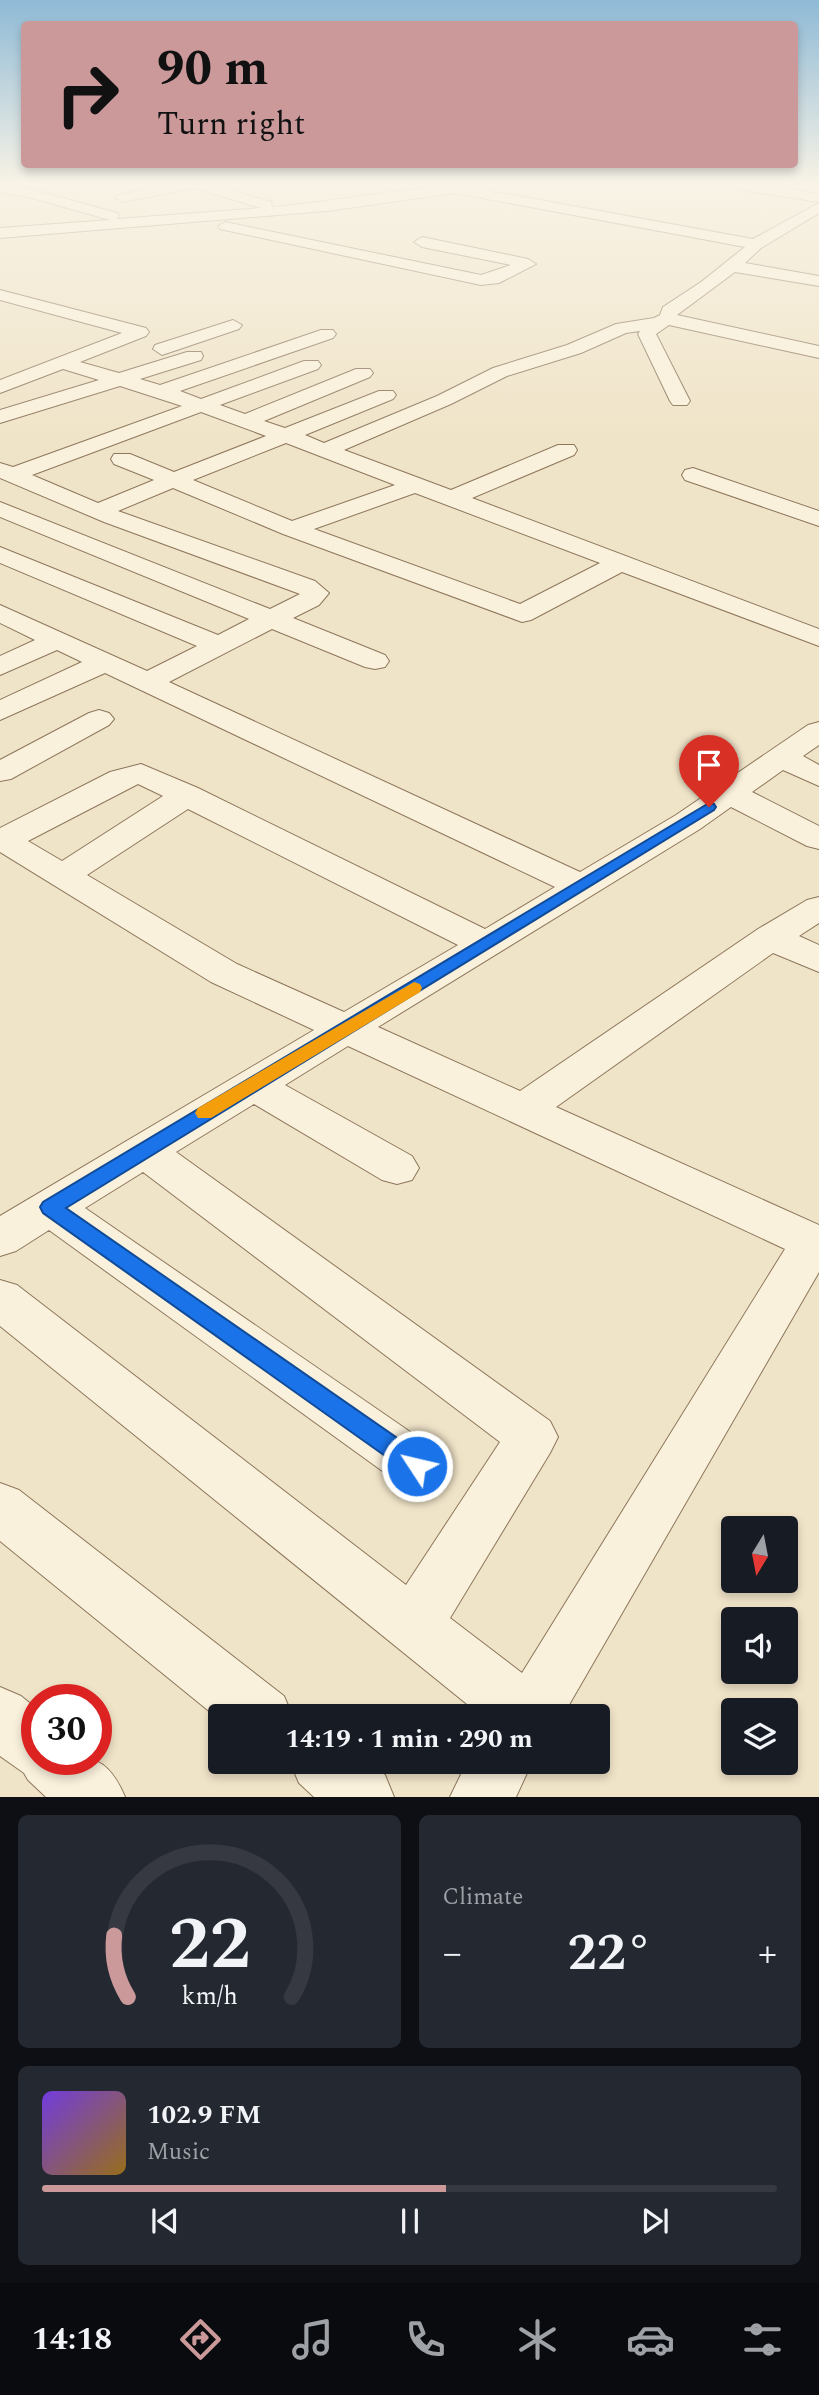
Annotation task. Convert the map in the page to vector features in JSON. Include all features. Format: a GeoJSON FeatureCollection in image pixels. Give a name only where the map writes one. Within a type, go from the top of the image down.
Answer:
{"type":"FeatureCollection","features":[{"type":"Feature","properties":{"kind":"street"},"geometry":{"type":"LineString","coordinates":[[439,269],[487,280],[516,269]]}},
{"type":"Feature","properties":{"kind":"street"},"geometry":{"type":"LineString","coordinates":[[450,271],[456,269]]}},
{"type":"Feature","properties":{"kind":"street"},"geometry":{"type":"LineString","coordinates":[[680,401],[647,334],[664,320],[669,311],[728,269]]}},
{"type":"Feature","properties":{"kind":"street"},"geometry":{"type":"LineString","coordinates":[[743,269],[819,281]]}},
{"type":"Feature","properties":{"kind":"street"},"geometry":{"type":"LineString","coordinates":[[0,295],[140,332],[0,387]]}},
{"type":"Feature","properties":{"kind":"street"},"geometry":{"type":"LineString","coordinates":[[325,450],[520,365],[573,349],[622,328],[664,320],[819,352]]}},
{"type":"Feature","properties":{"kind":"street"},"geometry":{"type":"LineString","coordinates":[[95,372],[233,325]]}},
{"type":"Feature","properties":{"kind":"street"},"geometry":{"type":"LineString","coordinates":[[37,444],[327,334]]}},
{"type":"Feature","properties":{"kind":"street"},"geometry":{"type":"LineString","coordinates":[[0,417],[194,356]]}},
{"type":"Feature","properties":{"kind":"street"},"geometry":{"type":"LineString","coordinates":[[63,363],[121,379],[282,434],[819,638]]}},
{"type":"Feature","properties":{"kind":"street"},"geometry":{"type":"LineString","coordinates":[[6,464],[203,407],[311,365]]}},
{"type":"Feature","properties":{"kind":"street"},"geometry":{"type":"LineString","coordinates":[[170,440],[363,373]]}},
{"type":"Feature","properties":{"kind":"street"},"geometry":{"type":"LineString","coordinates":[[4,559],[68,535],[169,481],[386,395]]}},
{"type":"Feature","properties":{"kind":"street"},"geometry":{"type":"LineString","coordinates":[[98,470],[146,450]]}},
{"type":"Feature","properties":{"kind":"street"},"geometry":{"type":"LineString","coordinates":[[453,498],[566,450]]}},
{"type":"Feature","properties":{"kind":"street"},"geometry":{"type":"LineString","coordinates":[[122,459],[169,481],[291,529],[522,614],[622,562]]}},
{"type":"Feature","properties":{"kind":"street"},"geometry":{"type":"LineString","coordinates":[[6,464],[48,490],[104,514],[306,586],[316,593],[310,599],[216,644],[147,682]]}},
{"type":"Feature","properties":{"kind":"street"},"geometry":{"type":"LineString","coordinates":[[694,475],[819,519]]}},
{"type":"Feature","properties":{"kind":"street"},"geometry":{"type":"LineString","coordinates":[[48,490],[73,480]]}},
{"type":"Feature","properties":{"kind":"street"},"geometry":{"type":"LineString","coordinates":[[291,529],[418,485]]}},
{"type":"Feature","properties":{"kind":"street"},"geometry":{"type":"LineString","coordinates":[[0,509],[375,661]]}},
{"type":"Feature","properties":{"kind":"street"},"geometry":{"type":"LineString","coordinates":[[4,559],[216,644]]}},
{"type":"Feature","properties":{"kind":"street"},"geometry":{"type":"LineString","coordinates":[[2,616],[581,886]]}},
{"type":"Feature","properties":{"kind":"street"},"geometry":{"type":"LineString","coordinates":[[0,667],[57,640]]}},
{"type":"Feature","properties":{"kind":"street"},"geometry":{"type":"LineString","coordinates":[[0,711],[104,662]]}},
{"type":"Feature","properties":{"kind":"street"},"geometry":{"type":"LineString","coordinates":[[0,772],[99,719]]}},
{"type":"Feature","properties":{"kind":"street"},"geometry":{"type":"LineString","coordinates":[[0,1238],[688,822],[819,731]]}},
{"type":"Feature","properties":{"kind":"street"},"geometry":{"type":"LineString","coordinates":[[781,757],[819,777]]}},
{"type":"Feature","properties":{"kind":"street"},"geometry":{"type":"LineString","coordinates":[[2,839],[132,774],[151,776],[486,944]]}},
{"type":"Feature","properties":{"kind":"street"},"geometry":{"type":"LineString","coordinates":[[729,793],[819,839]]}},
{"type":"Feature","properties":{"kind":"street"},"geometry":{"type":"LineString","coordinates":[[64,875],[187,795]]}},
{"type":"Feature","properties":{"kind":"street"},"geometry":{"type":"LineString","coordinates":[[2,839],[224,973],[816,1244],[537,1704]]}},
{"type":"Feature","properties":{"kind":"street"},"geometry":{"type":"LineString","coordinates":[[523,1110],[771,937],[819,908]]}},
{"type":"Feature","properties":{"kind":"street"},"geometry":{"type":"LineString","coordinates":[[771,937],[819,960]]}},
{"type":"Feature","properties":{"kind":"street"},"geometry":{"type":"LineString","coordinates":[[252,1084],[397,1168]]}},
{"type":"Feature","properties":{"kind":"street"},"geometry":{"type":"LineString","coordinates":[[143,1150],[419,1351],[532,1437],[414,1625]]}},
{"type":"Feature","properties":{"kind":"street"},"geometry":{"type":"LineString","coordinates":[[50,1207],[417,1466]]}},
{"type":"Feature","properties":{"kind":"street"},"geometry":{"type":"LineString","coordinates":[[0,1299],[414,1625],[492,1704]]}},
{"type":"Feature","properties":{"kind":"street"},"geometry":{"type":"LineString","coordinates":[[0,1508],[247,1704]]}},
{"type":"Feature","properties":{"kind":"street"},"geometry":{"type":"LineString","coordinates":[[0,1717],[21,1735]]}},
{"type":"Feature","properties":{"kind":"street"},"geometry":{"type":"LineString","coordinates":[[335,1774],[363,1797]]}},
{"type":"Feature","properties":{"kind":"street"},"geometry":{"type":"LineString","coordinates":[[481,1797],[495,1774]]}},
{"type":"Feature","properties":{"kind":"street"},"geometry":{"type":"LineString","coordinates":[[68,1775],[94,1797]]}},
{"type":"Feature","properties":{"kind":"slow traffic"},"geometry":{"type":"LineString","coordinates":[[204,1113],[414,988]]}},
{"type":"Feature","properties":{"kind":"route"},"geometry":{"type":"LineString","coordinates":[[417,1466],[50,1207],[709,807]]}}]}
